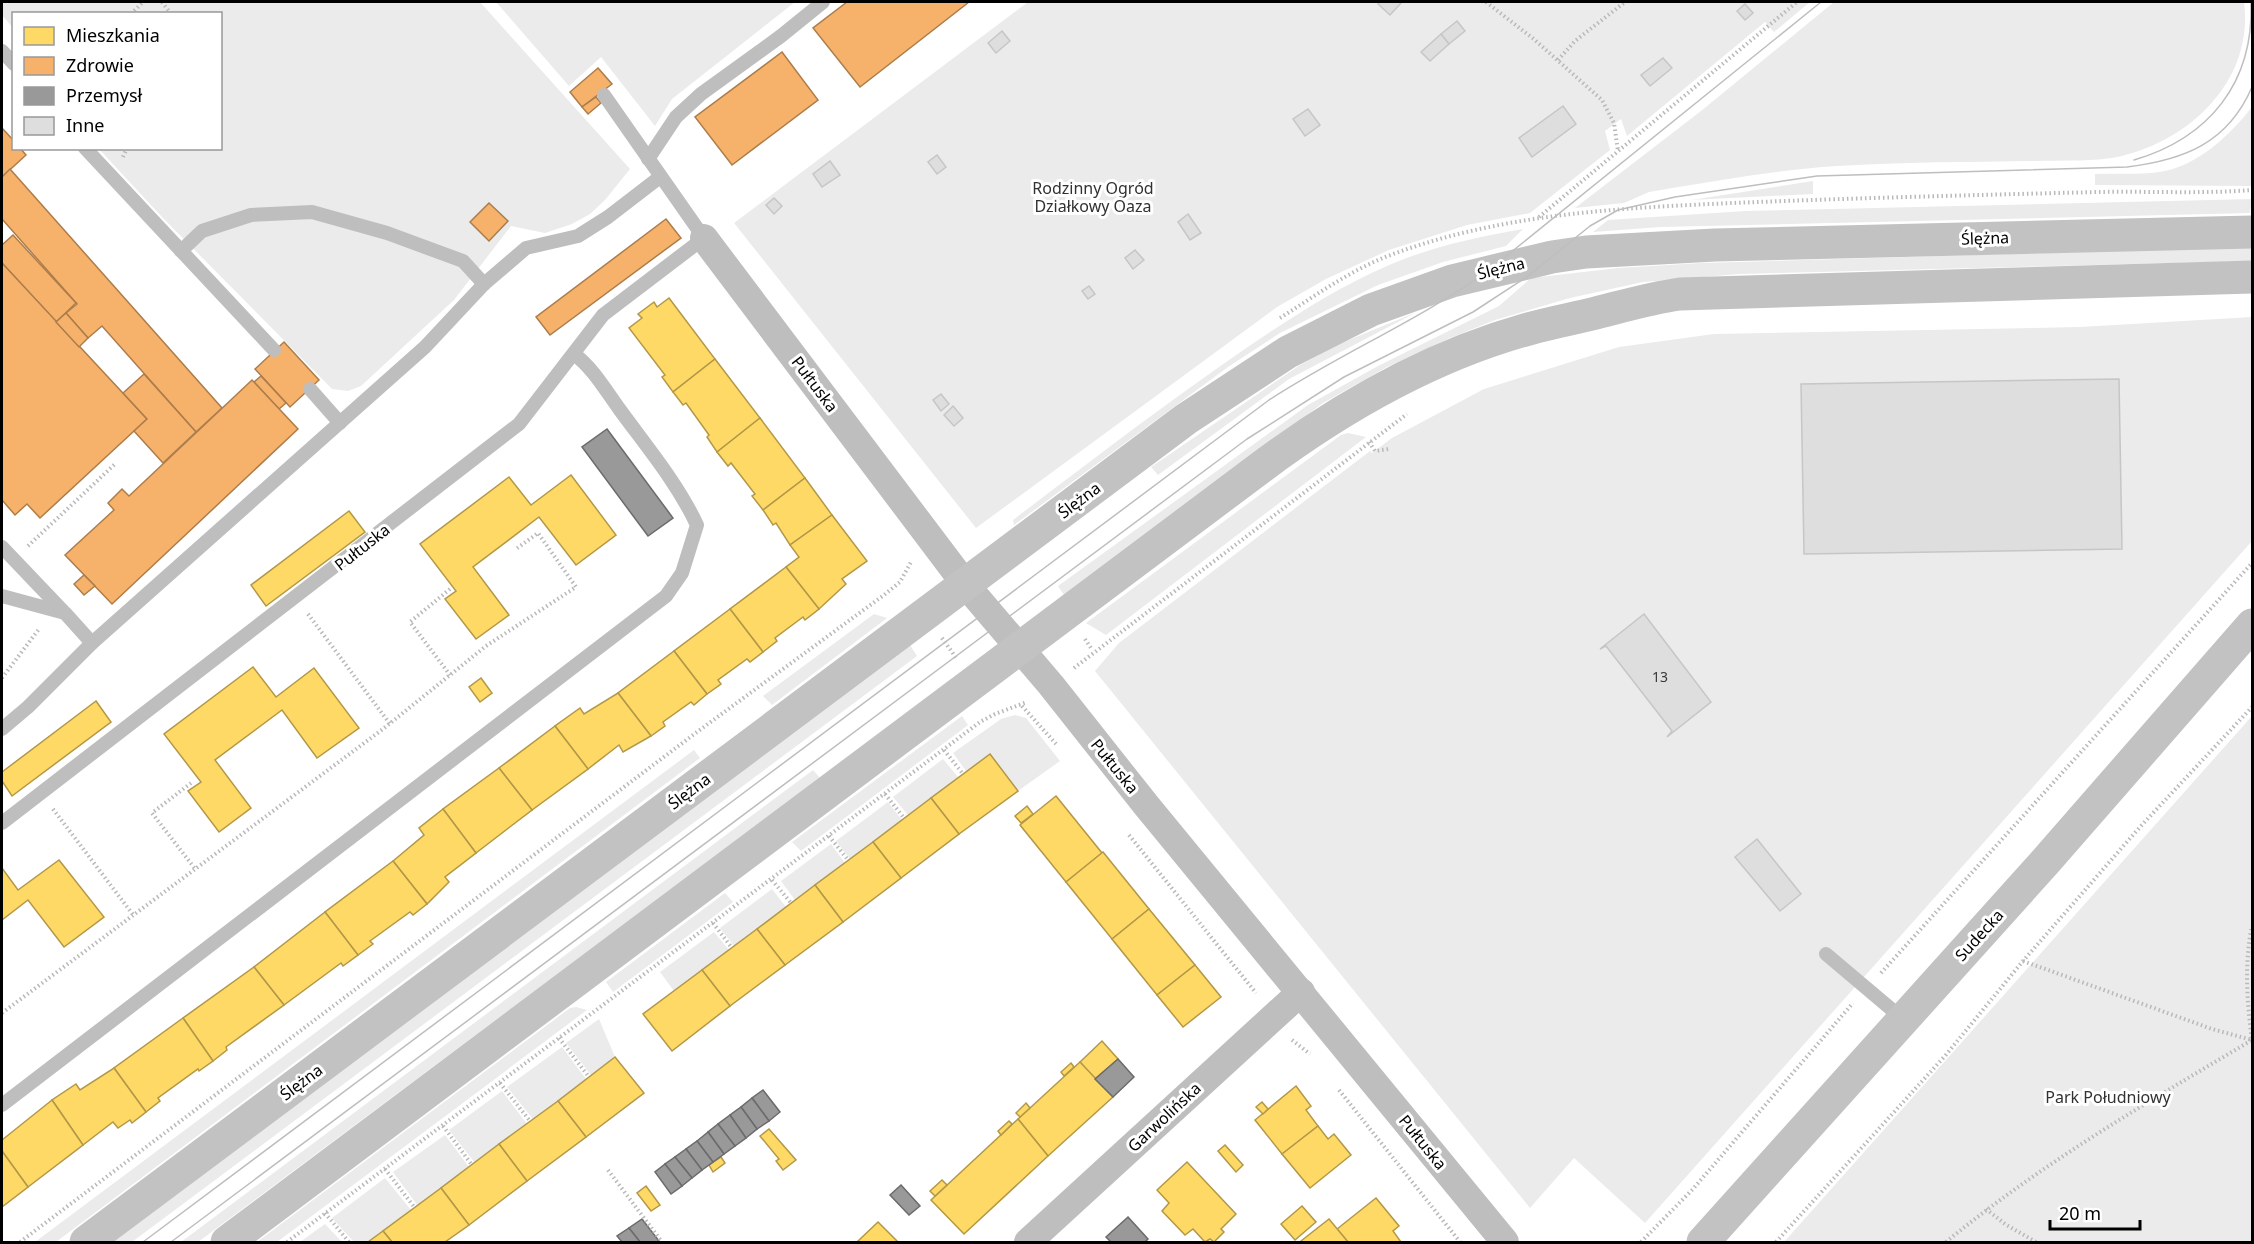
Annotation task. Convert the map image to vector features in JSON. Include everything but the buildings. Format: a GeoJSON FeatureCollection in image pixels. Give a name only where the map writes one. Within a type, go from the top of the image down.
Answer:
{"type":"FeatureCollection","features":[{"type":"Feature","properties":{"kind":"main road","name":"Ślężna"},"geometry":{"type":"LineString","coordinates":[[86,1242],[1186,419],[1288,352],[1371,310],[1411,294],[1489,270],[1551,256],[1636,249],[2253,232]]}},
{"type":"Feature","properties":{"kind":"main road"},"geometry":{"type":"LineString","coordinates":[[227,1242],[1307,433],[1378,392],[1453,357],[1524,330],[1646,299],[1680,294],[2253,277]]}},
{"type":"Feature","properties":{"kind":"main road","name":"Sudecka"},"geometry":{"type":"LineString","coordinates":[[1703,1242],[2045,862],[2253,625]]}},
{"type":"Feature","properties":{"kind":"street","name":"Pułtuska"},"geometry":{"type":"LineString","coordinates":[[704,238],[965,584],[1020,648],[1505,1242]]}},
{"type":"Feature","properties":{"kind":"street","name":"Garwolińska"},"geometry":{"type":"LineString","coordinates":[[1028,1242],[1301,992]]}},
{"type":"Feature","properties":{"kind":"lane"},"geometry":{"type":"LineString","coordinates":[[648,159],[676,117],[701,94],[824,2]]}},
{"type":"Feature","properties":{"kind":"lane"},"geometry":{"type":"LineString","coordinates":[[604,95],[704,238]]}},
{"type":"Feature","properties":{"kind":"lane"},"geometry":{"type":"LineString","coordinates":[[87,150],[274,350]]}},
{"type":"Feature","properties":{"kind":"lane"},"geometry":{"type":"LineString","coordinates":[[2,729],[28,707],[92,643],[425,346],[484,284],[526,248],[578,236],[608,217],[660,177]]}},
{"type":"Feature","properties":{"kind":"lane"},"geometry":{"type":"LineString","coordinates":[[181,250],[202,231],[251,215],[312,212],[387,233],[463,261],[484,284]]}},
{"type":"Feature","properties":{"kind":"lane","name":"Pułtuska"},"geometry":{"type":"LineString","coordinates":[[2,823],[519,424],[603,315],[704,238]]}},
{"type":"Feature","properties":{"kind":"lane"},"geometry":{"type":"LineString","coordinates":[[2,1105],[666,596],[682,573],[697,525],[689,508],[628,421],[585,362],[574,354]]}},
{"type":"Feature","properties":{"kind":"lane"},"geometry":{"type":"LineString","coordinates":[[310,389],[340,423]]}},
{"type":"Feature","properties":{"kind":"lane"},"geometry":{"type":"LineString","coordinates":[[2,547],[92,643]]}},
{"type":"Feature","properties":{"kind":"lane"},"geometry":{"type":"LineString","coordinates":[[2,596],[65,613]]}},
{"type":"Feature","properties":{"kind":"lane"},"geometry":{"type":"LineString","coordinates":[[1826,954],[1903,1019]]}},
{"type":"Feature","properties":{"kind":"path"},"geometry":{"type":"LineString","coordinates":[[1486,2],[1602,100],[1614,123],[1618,152]]}},
{"type":"Feature","properties":{"kind":"path"},"geometry":{"type":"LineString","coordinates":[[1558,61],[1575,41],[1625,2]]}},
{"type":"Feature","properties":{"kind":"path"},"geometry":{"type":"LineString","coordinates":[[1538,218],[1797,2]]}},
{"type":"Feature","properties":{"kind":"path"},"geometry":{"type":"LineString","coordinates":[[1068,672],[1414,410]]}},
{"type":"Feature","properties":{"kind":"path"},"geometry":{"type":"LineString","coordinates":[[1369,442],[1375,450],[1389,449]]}},
{"type":"Feature","properties":{"kind":"path"},"geometry":{"type":"LineString","coordinates":[[23,550],[115,464]]}},
{"type":"Feature","properties":{"kind":"path"},"geometry":{"type":"LineString","coordinates":[[2,1013],[390,724],[486,646],[576,587],[538,533],[516,549]]}},
{"type":"Feature","properties":{"kind":"path"},"geometry":{"type":"LineString","coordinates":[[20,1242],[697,732],[875,602],[900,582],[911,562],[918,556]]}},
{"type":"Feature","properties":{"kind":"path"},"geometry":{"type":"LineString","coordinates":[[1641,1242],[1693,1189],[1866,988],[1908,945],[2253,563]]}},
{"type":"Feature","properties":{"kind":"path"},"geometry":{"type":"LineString","coordinates":[[450,589],[410,622],[450,675]]}},
{"type":"Feature","properties":{"kind":"path"},"geometry":{"type":"LineString","coordinates":[[296,598],[390,724]]}},
{"type":"Feature","properties":{"kind":"path"},"geometry":{"type":"LineString","coordinates":[[2,678],[41,626]]}},
{"type":"Feature","properties":{"kind":"path"},"geometry":{"type":"LineString","coordinates":[[940,636],[959,662]]}},
{"type":"Feature","properties":{"kind":"path"},"geometry":{"type":"LineString","coordinates":[[287,1242],[944,750],[995,714],[1022,705],[1035,697]]}},
{"type":"Feature","properties":{"kind":"path"},"geometry":{"type":"LineString","coordinates":[[1022,705],[1063,752]]}},
{"type":"Feature","properties":{"kind":"path"},"geometry":{"type":"LineString","coordinates":[[1776,1242],[1945,1056],[2023,961],[2140,827],[2253,707]]}},
{"type":"Feature","properties":{"kind":"path"},"geometry":{"type":"LineString","coordinates":[[944,750],[963,774]]}},
{"type":"Feature","properties":{"kind":"path"},"geometry":{"type":"LineString","coordinates":[[191,783],[152,813],[196,870]]}},
{"type":"Feature","properties":{"kind":"path"},"geometry":{"type":"LineString","coordinates":[[40,793],[134,916]]}},
{"type":"Feature","properties":{"kind":"path"},"geometry":{"type":"LineString","coordinates":[[885,794],[904,818]]}},
{"type":"Feature","properties":{"kind":"path"},"geometry":{"type":"LineString","coordinates":[[1128,834],[1259,997]]}},
{"type":"Feature","properties":{"kind":"path"},"geometry":{"type":"LineString","coordinates":[[829,836],[848,860]]}},
{"type":"Feature","properties":{"kind":"path"},"geometry":{"type":"LineString","coordinates":[[772,880],[790,903]]}},
{"type":"Feature","properties":{"kind":"path"},"geometry":{"type":"LineString","coordinates":[[713,923],[732,948]]}},
{"type":"Feature","properties":{"kind":"path"},"geometry":{"type":"LineString","coordinates":[[2252,1040],[2247,1004],[2249,939],[2253,926]]}},
{"type":"Feature","properties":{"kind":"path"},"geometry":{"type":"LineString","coordinates":[[2023,961],[2212,1029],[2252,1040]]}},
{"type":"Feature","properties":{"kind":"path"},"geometry":{"type":"LineString","coordinates":[[559,1038],[589,1077]]}},
{"type":"Feature","properties":{"kind":"path"},"geometry":{"type":"LineString","coordinates":[[1284,1039],[1292,1040],[1313,1057]]}},
{"type":"Feature","properties":{"kind":"path"},"geometry":{"type":"LineString","coordinates":[[1946,1242],[1986,1209],[2114,1121],[2252,1040]]}},
{"type":"Feature","properties":{"kind":"path"},"geometry":{"type":"LineString","coordinates":[[500,1083],[530,1121]]}},
{"type":"Feature","properties":{"kind":"path"},"geometry":{"type":"LineString","coordinates":[[1334,1085],[1460,1242]]}},
{"type":"Feature","properties":{"kind":"path"},"geometry":{"type":"LineString","coordinates":[[443,1126],[472,1165]]}},
{"type":"Feature","properties":{"kind":"path"},"geometry":{"type":"LineString","coordinates":[[385,1169],[415,1208]]}},
{"type":"Feature","properties":{"kind":"path"},"geometry":{"type":"LineString","coordinates":[[608,1170],[662,1242]]}},
{"type":"Feature","properties":{"kind":"path"},"geometry":{"type":"LineString","coordinates":[[1986,1209],[2036,1242]]}},
{"type":"Feature","properties":{"kind":"path"},"geometry":{"type":"LineString","coordinates":[[325,1213],[349,1242]]}},
{"type":"Feature","properties":{"kind":"green space"},"geometry":{"type":"Polygon","coordinates":[[[2,2],[480,2],[630,169],[605,200],[590,214],[572,224],[545,233],[511,226],[454,300],[361,386],[348,391],[332,389],[162,217],[100,150],[222,150],[222,12],[12,12],[12,27],[2,15],[2,2]]]}},
{"type":"Feature","properties":{"kind":"green space"},"geometry":{"type":"Polygon","coordinates":[[[496,2],[795,2],[672,99],[655,126],[601,57],[569,86],[496,2]]]}},
{"type":"Feature","properties":{"kind":"green space","name":"Rodzinny Ogród Działkowy Oaza"},"geometry":{"type":"Polygon","coordinates":[[[1028,2],[1810,2],[1774,32],[1765,22],[1627,136],[1621,119],[1605,131],[1610,150],[1530,213],[1467,225],[1389,250],[1326,279],[1277,307],[976,528],[734,223],[1028,2]]]}},
{"type":"Feature","properties":{"kind":"green space"},"geometry":{"type":"Polygon","coordinates":[[[1834,2],[2244,2],[2244,30],[2239,56],[2228,80],[2213,102],[2172,136],[2148,148],[2122,156],[2090,160],[1912,163],[1790,170],[1649,192],[1624,203],[1575,208],[1701,111],[1834,2]]]}},
{"type":"Feature","properties":{"kind":"green space"},"geometry":{"type":"Polygon","coordinates":[[[2252,107],[2252,186],[2095,185],[2095,174],[2151,173],[2186,164],[2223,139],[2252,107]]]}},
{"type":"Feature","properties":{"kind":"green space"},"geometry":{"type":"Polygon","coordinates":[[[1813,181],[1813,194],[1691,200],[1813,181]]]}},
{"type":"Feature","properties":{"kind":"green space"},"geometry":{"type":"Polygon","coordinates":[[[2252,199],[2250,213],[1661,227],[1593,232],[1608,220],[1745,211],[2252,199]]]}},
{"type":"Feature","properties":{"kind":"green space"},"geometry":{"type":"Polygon","coordinates":[[[1523,229],[1506,246],[1443,262],[1378,285],[1280,333],[1228,367],[1014,525],[1013,520],[1125,435],[1239,353],[1329,295],[1367,275],[1420,253],[1471,239],[1523,229]]]}},
{"type":"Feature","properties":{"kind":"green space"},"geometry":{"type":"Polygon","coordinates":[[[2252,247],[2252,261],[1739,274],[1643,282],[1570,298],[1495,320],[1450,338],[1387,367],[1323,403],[1064,595],[1058,586],[1308,405],[1378,366],[1499,306],[1531,278],[1618,268],[1701,263],[2252,247]]]}},
{"type":"Feature","properties":{"kind":"green space"},"geometry":{"type":"Polygon","coordinates":[[[1417,312],[1289,379],[1158,475],[1151,467],[1300,365],[1339,344],[1417,312]]]}},
{"type":"Feature","properties":{"kind":"green space"},"geometry":{"type":"Polygon","coordinates":[[[2252,317],[2252,541],[1645,1223],[1574,1158],[1530,1208],[1095,671],[1119,643],[1370,451],[1372,453],[1392,438],[1484,389],[1619,347],[1714,334],[2080,327],[2252,317]]]}},
{"type":"Feature","properties":{"kind":"green space"},"geometry":{"type":"Polygon","coordinates":[[[1348,433],[1366,437],[1106,635],[1086,623],[1341,435],[1348,433]]]}},
{"type":"Feature","properties":{"kind":"green space"},"geometry":{"type":"Polygon","coordinates":[[[874,614],[887,618],[772,705],[763,696],[874,614]]]}},
{"type":"Feature","properties":{"kind":"green space"},"geometry":{"type":"Polygon","coordinates":[[[910,645],[917,656],[132,1242],[113,1242],[910,645]]]}},
{"type":"Feature","properties":{"kind":"green space"},"geometry":{"type":"Polygon","coordinates":[[[1015,715],[1026,718],[1060,761],[1018,791],[990,754],[966,771],[953,753],[1001,719],[1015,715]]]}},
{"type":"Feature","properties":{"kind":"green space"},"geometry":{"type":"Polygon","coordinates":[[[962,716],[968,725],[801,851],[792,842],[962,716]]]}},
{"type":"Feature","properties":{"kind":"green space","name":"Park Południowy"},"geometry":{"type":"Polygon","coordinates":[[[2252,716],[2252,1242],[1784,1242],[2252,716]]]}},
{"type":"Feature","properties":{"kind":"green space"},"geometry":{"type":"Polygon","coordinates":[[[694,750],[700,758],[56,1242],[35,1242],[694,750]]]}},
{"type":"Feature","properties":{"kind":"green space"},"geometry":{"type":"Polygon","coordinates":[[[943,759],[958,777],[908,815],[893,797],[943,759]]]}},
{"type":"Feature","properties":{"kind":"green space"},"geometry":{"type":"Polygon","coordinates":[[[813,770],[820,778],[198,1242],[181,1242],[813,770]]]}},
{"type":"Feature","properties":{"kind":"green space"},"geometry":{"type":"Polygon","coordinates":[[[888,802],[902,820],[850,859],[836,841],[888,802]]]}},
{"type":"Feature","properties":{"kind":"green space"},"geometry":{"type":"Polygon","coordinates":[[[831,844],[845,863],[795,900],[781,881],[831,844]]]}},
{"type":"Feature","properties":{"kind":"green space"},"geometry":{"type":"Polygon","coordinates":[[[772,889],[786,907],[734,946],[720,928],[772,889]]]}},
{"type":"Feature","properties":{"kind":"green space"},"geometry":{"type":"Polygon","coordinates":[[[725,893],[733,902],[613,992],[606,982],[725,893]]]}},
{"type":"Feature","properties":{"kind":"green space"},"geometry":{"type":"Polygon","coordinates":[[[714,932],[729,950],[674,991],[660,972],[714,932]]]}},
{"type":"Feature","properties":{"kind":"green space"},"geometry":{"type":"Polygon","coordinates":[[[570,1008],[587,1010],[277,1242],[257,1242],[570,1008]]]}},
{"type":"Feature","properties":{"kind":"green space"},"geometry":{"type":"Polygon","coordinates":[[[599,1019],[615,1057],[591,1075],[566,1043],[599,1019]]]}},
{"type":"Feature","properties":{"kind":"green space"},"geometry":{"type":"Polygon","coordinates":[[[562,1047],[586,1079],[533,1119],[507,1087],[562,1047]]]}},
{"type":"Feature","properties":{"kind":"green space"},"geometry":{"type":"Polygon","coordinates":[[[502,1091],[527,1124],[475,1163],[449,1130],[502,1091]]]}},
{"type":"Feature","properties":{"kind":"green space"},"geometry":{"type":"Polygon","coordinates":[[[445,1135],[469,1167],[418,1206],[393,1172],[445,1135]]]}},
{"type":"Feature","properties":{"kind":"green space"},"geometry":{"type":"Polygon","coordinates":[[[385,1178],[411,1210],[368,1242],[354,1242],[332,1218],[385,1178]]]}},
{"type":"Feature","properties":{"kind":"green space"},"geometry":{"type":"Polygon","coordinates":[[[325,1224],[342,1242],[300,1242],[325,1224]]]}},
{"type":"Feature","properties":{"kind":"tram line"},"geometry":{"type":"LineString","coordinates":[[143,1242],[1269,400],[1436,305],[1489,270],[1821,2]]}},
{"type":"Feature","properties":{"kind":"tram line"},"geometry":{"type":"LineString","coordinates":[[2134,160],[2161,150],[2184,137],[2205,122],[2222,103],[2235,82],[2245,58],[2250,31],[2251,2]]}},
{"type":"Feature","properties":{"kind":"tram line"},"geometry":{"type":"LineString","coordinates":[[171,1242],[1247,439],[1344,377],[1473,312],[1528,276],[1590,226],[1618,210],[1675,197],[1817,176],[2127,167],[2148,164],[2185,153],[2217,135],[2242,106],[2252,87]]}}]}
